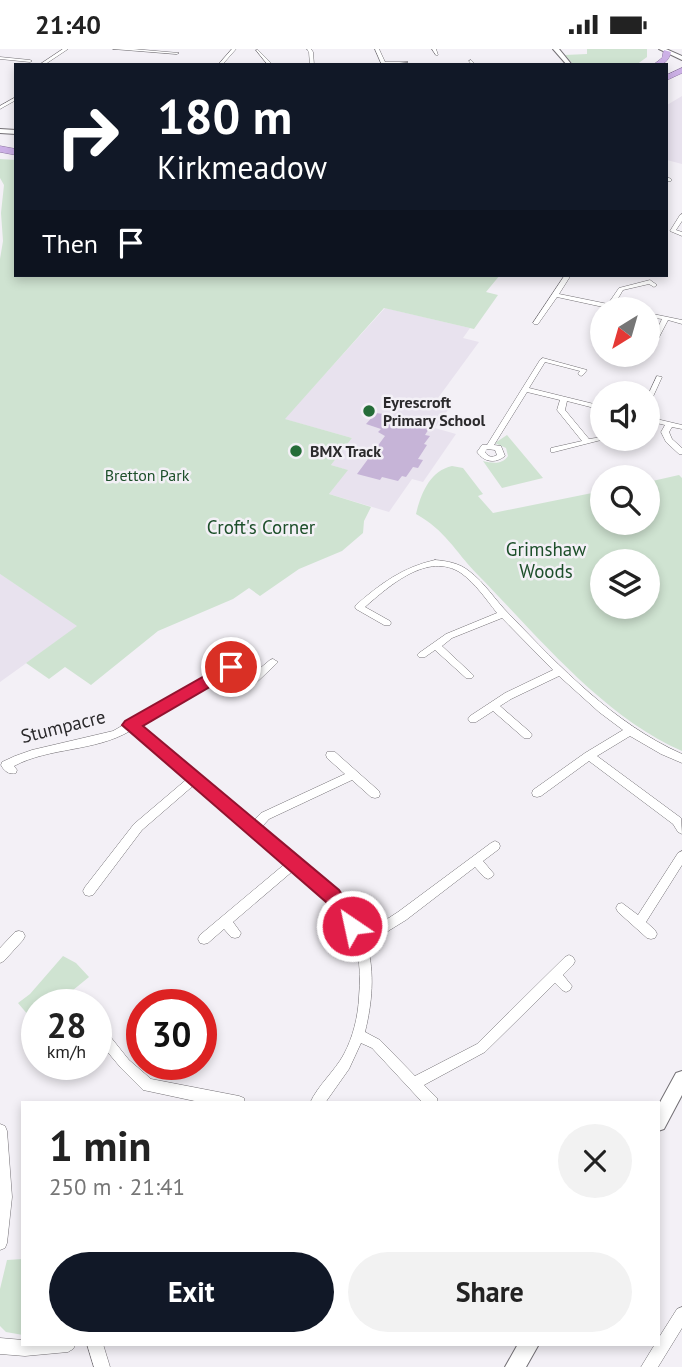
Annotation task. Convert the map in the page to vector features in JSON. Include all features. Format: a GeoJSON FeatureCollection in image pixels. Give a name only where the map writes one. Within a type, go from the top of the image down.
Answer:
{"type":"FeatureCollection","features":[{"type":"Feature","properties":{"kind":"street"},"geometry":{"type":"LineString","coordinates":[[44,63],[66,49]]}},
{"type":"Feature","properties":{"kind":"street"},"geometry":{"type":"LineString","coordinates":[[115,49],[177,53]]}},
{"type":"Feature","properties":{"kind":"street"},"geometry":{"type":"LineString","coordinates":[[222,63],[234,49]]}},
{"type":"Feature","properties":{"kind":"street"},"geometry":{"type":"LineString","coordinates":[[556,49],[568,63]]}},
{"type":"Feature","properties":{"kind":"street"},"geometry":{"type":"LineString","coordinates":[[664,50],[682,58]]}},
{"type":"Feature","properties":{"kind":"street"},"geometry":{"type":"LineString","coordinates":[[257,51],[269,63]]}},
{"type":"Feature","properties":{"kind":"street"},"geometry":{"type":"LineString","coordinates":[[0,58],[30,61]]}},
{"type":"Feature","properties":{"kind":"street"},"geometry":{"type":"LineString","coordinates":[[394,63],[406,62]]}},
{"type":"Feature","properties":{"kind":"street"},"geometry":{"type":"LineString","coordinates":[[668,236],[682,216]]}},
{"type":"Feature","properties":{"kind":"street"},"geometry":{"type":"LineString","coordinates":[[673,231],[682,234]]}},
{"type":"Feature","properties":{"kind":"street"},"geometry":{"type":"LineString","coordinates":[[535,319],[567,277]]}},
{"type":"Feature","properties":{"kind":"street"},"geometry":{"type":"LineString","coordinates":[[617,297],[625,286],[650,282],[654,285]]}},
{"type":"Feature","properties":{"kind":"street"},"geometry":{"type":"LineString","coordinates":[[555,295],[590,302]]}},
{"type":"Feature","properties":{"kind":"street"},"geometry":{"type":"LineString","coordinates":[[660,317],[682,322]]}},
{"type":"Feature","properties":{"kind":"street"},"geometry":{"type":"LineString","coordinates":[[660,331],[666,319]]}},
{"type":"Feature","properties":{"kind":"street"},"geometry":{"type":"LineString","coordinates":[[489,447],[543,360],[584,370],[581,374]]}},
{"type":"Feature","properties":{"kind":"street"},"geometry":{"type":"LineString","coordinates":[[660,382],[664,385]]}},
{"type":"Feature","properties":{"kind":"street"},"geometry":{"type":"LineString","coordinates":[[525,389],[590,405]]}},
{"type":"Feature","properties":{"kind":"street"},"geometry":{"type":"LineString","coordinates":[[564,398],[561,409],[587,442]]}},
{"type":"Feature","properties":{"kind":"street"},"geometry":{"type":"LineString","coordinates":[[660,422],[682,427]]}},
{"type":"Feature","properties":{"kind":"street"},"geometry":{"type":"LineString","coordinates":[[669,425],[665,432],[681,456]]}},
{"type":"Feature","properties":{"kind":"street"},"geometry":{"type":"LineString","coordinates":[[554,450],[590,441]]}},
{"type":"Feature","properties":{"kind":"street"},"geometry":{"type":"LineString","coordinates":[[387,623],[359,607],[383,586],[428,563],[446,563],[462,569],[595,706],[628,732],[682,759]]}},
{"type":"Feature","properties":{"kind":"street"},"geometry":{"type":"LineString","coordinates":[[422,655],[449,636],[503,614]]}},
{"type":"Feature","properties":{"kind":"street"},"geometry":{"type":"LineString","coordinates":[[436,646],[469,676]]}},
{"type":"Feature","properties":{"kind":"street","name":"Stumpacre"},"geometry":{"type":"LineString","coordinates":[[6,768],[20,756],[98,741],[231,667],[253,680],[273,662]]}},
{"type":"Feature","properties":{"kind":"street"},"geometry":{"type":"LineString","coordinates":[[473,719],[508,695],[560,671]]}},
{"type":"Feature","properties":{"kind":"street"},"geometry":{"type":"LineString","coordinates":[[494,706],[527,735]]}},
{"type":"Feature","properties":{"kind":"street"},"geometry":{"type":"LineString","coordinates":[[131,725],[332,896],[344,910],[361,942],[365,997],[357,1035],[349,1057],[317,1101]]}},
{"type":"Feature","properties":{"kind":"street"},"geometry":{"type":"LineString","coordinates":[[537,793],[628,732]]}},
{"type":"Feature","properties":{"kind":"street"},"geometry":{"type":"LineString","coordinates":[[331,755],[375,794]]}},
{"type":"Feature","properties":{"kind":"street"},"geometry":{"type":"LineString","coordinates":[[589,756],[677,821],[682,829]]}},
{"type":"Feature","properties":{"kind":"street"},"geometry":{"type":"LineString","coordinates":[[253,829],[265,816],[353,775]]}},
{"type":"Feature","properties":{"kind":"street"},"geometry":{"type":"LineString","coordinates":[[89,891],[94,877],[138,827],[193,780]]}},
{"type":"Feature","properties":{"kind":"street"},"geometry":{"type":"LineString","coordinates":[[361,942],[477,862],[495,846]]}},
{"type":"Feature","properties":{"kind":"street"},"geometry":{"type":"LineString","coordinates":[[639,923],[682,856]]}},
{"type":"Feature","properties":{"kind":"street"},"geometry":{"type":"LineString","coordinates":[[477,862],[488,874]]}},
{"type":"Feature","properties":{"kind":"street"},"geometry":{"type":"LineString","coordinates":[[204,939],[293,865]]}},
{"type":"Feature","properties":{"kind":"street"},"geometry":{"type":"LineString","coordinates":[[622,908],[650,934]]}},
{"type":"Feature","properties":{"kind":"street"},"geometry":{"type":"LineString","coordinates":[[225,921],[235,933]]}},
{"type":"Feature","properties":{"kind":"street"},"geometry":{"type":"LineString","coordinates":[[2,950],[19,936]]}},
{"type":"Feature","properties":{"kind":"street"},"geometry":{"type":"LineString","coordinates":[[415,1083],[481,1048],[569,961]]}},
{"type":"Feature","properties":{"kind":"street"},"geometry":{"type":"LineString","coordinates":[[555,975],[566,986]]}},
{"type":"Feature","properties":{"kind":"street"},"geometry":{"type":"LineString","coordinates":[[357,1035],[376,1044],[430,1101]]}},
{"type":"Feature","properties":{"kind":"street"},"geometry":{"type":"LineString","coordinates":[[112,1049],[148,1085],[199,1099],[219,1101]]}},
{"type":"Feature","properties":{"kind":"street"},"geometry":{"type":"LineString","coordinates":[[660,1119],[682,1079]]}},
{"type":"Feature","properties":{"kind":"street"},"geometry":{"type":"LineString","coordinates":[[0,1131],[5,1197],[0,1243]]}},
{"type":"Feature","properties":{"kind":"street"},"geometry":{"type":"LineString","coordinates":[[649,1367],[682,1314]]}},
{"type":"Feature","properties":{"kind":"street"},"geometry":{"type":"LineString","coordinates":[[0,1346],[46,1346]]}},
{"type":"Feature","properties":{"kind":"street"},"geometry":{"type":"LineString","coordinates":[[96,1346],[102,1367]]}},
{"type":"Feature","properties":{"kind":"street"},"geometry":{"type":"LineString","coordinates":[[515,1367],[528,1346]]}},
{"type":"Feature","properties":{"kind":"shaded area"},"geometry":{"type":"Polygon","coordinates":[[[682,96],[682,164],[668,160],[668,104],[682,96]]]}},
{"type":"Feature","properties":{"kind":"shaded area","name":"Eyrescroft Primary School"},"geometry":{"type":"Polygon","coordinates":[[[385,308],[470,328],[463,338],[479,342],[438,398],[453,403],[435,428],[456,434],[423,482],[412,479],[389,512],[329,494],[347,470],[331,465],[352,438],[284,419],[385,308]]]}},
{"type":"Feature","properties":{"kind":"shaded area"},"geometry":{"type":"Polygon","coordinates":[[[0,574],[78,626],[0,682],[0,574]]]}},
{"type":"Feature","properties":{"kind":"green space"},"geometry":{"type":"Polygon","coordinates":[[[587,49],[647,49],[647,57],[639,63],[572,63],[565,55],[587,54],[587,49]]]}},
{"type":"Feature","properties":{"kind":"green space","name":"Bretton Park"},"geometry":{"type":"Polygon","coordinates":[[[0,159],[14,160],[14,277],[498,277],[486,292],[498,295],[474,329],[384,308],[285,419],[352,438],[331,465],[348,470],[329,494],[371,507],[364,521],[363,533],[342,551],[299,569],[260,596],[249,588],[233,599],[158,631],[91,685],[65,667],[49,679],[26,663],[77,626],[0,574],[0,259],[4,185],[0,178],[0,159]]]}},
{"type":"Feature","properties":{"kind":"green space"},"geometry":{"type":"Polygon","coordinates":[[[507,435],[543,478],[502,488],[483,461],[497,463],[506,459],[506,448],[495,443],[507,435]]]}},
{"type":"Feature","properties":{"kind":"green space","name":"Grimshaw Woods"},"geometry":{"type":"Polygon","coordinates":[[[452,466],[463,468],[483,494],[478,496],[493,513],[590,493],[590,535],[660,535],[660,479],[679,475],[682,478],[682,751],[653,736],[598,696],[547,648],[442,534],[416,514],[428,484],[438,473],[452,466]]]}},
{"type":"Feature","properties":{"kind":"green space"},"geometry":{"type":"Polygon","coordinates":[[[63,956],[76,963],[89,977],[74,989],[34,989],[63,956]]]}},
{"type":"Feature","properties":{"kind":"green space"},"geometry":{"type":"Polygon","coordinates":[[[21,1259],[21,1335],[6,1332],[0,1326],[0,1289],[7,1260],[21,1259]]]}},
{"type":"Feature","properties":{"kind":"building","name":"Eyrescroft Primary School"},"geometry":{"type":"Polygon","coordinates":[[[376,413],[406,417],[410,419],[408,421],[430,427],[425,435],[430,436],[424,444],[427,445],[418,459],[423,460],[418,468],[413,467],[406,477],[402,476],[398,481],[357,474],[385,436],[378,432],[381,429],[366,424],[376,413]]]}},
{"type":"Feature","properties":{"kind":"place","name":"Eyrescroft Primary School"},"geometry":{"type":"Point","coordinates":[369,411]}},
{"type":"Feature","properties":{"kind":"place","name":"BMX Track"},"geometry":{"type":"Point","coordinates":[296,451]}},
{"type":"Feature","properties":{"kind":"route"},"geometry":{"type":"LineString","coordinates":[[231,667],[131,725],[293,865],[318,883],[344,910],[352,926]]}},
{"type":"Feature","properties":{"kind":"park label","name":"Croft's Corner"},"geometry":{"type":"Point","coordinates":[261,527]}}]}
